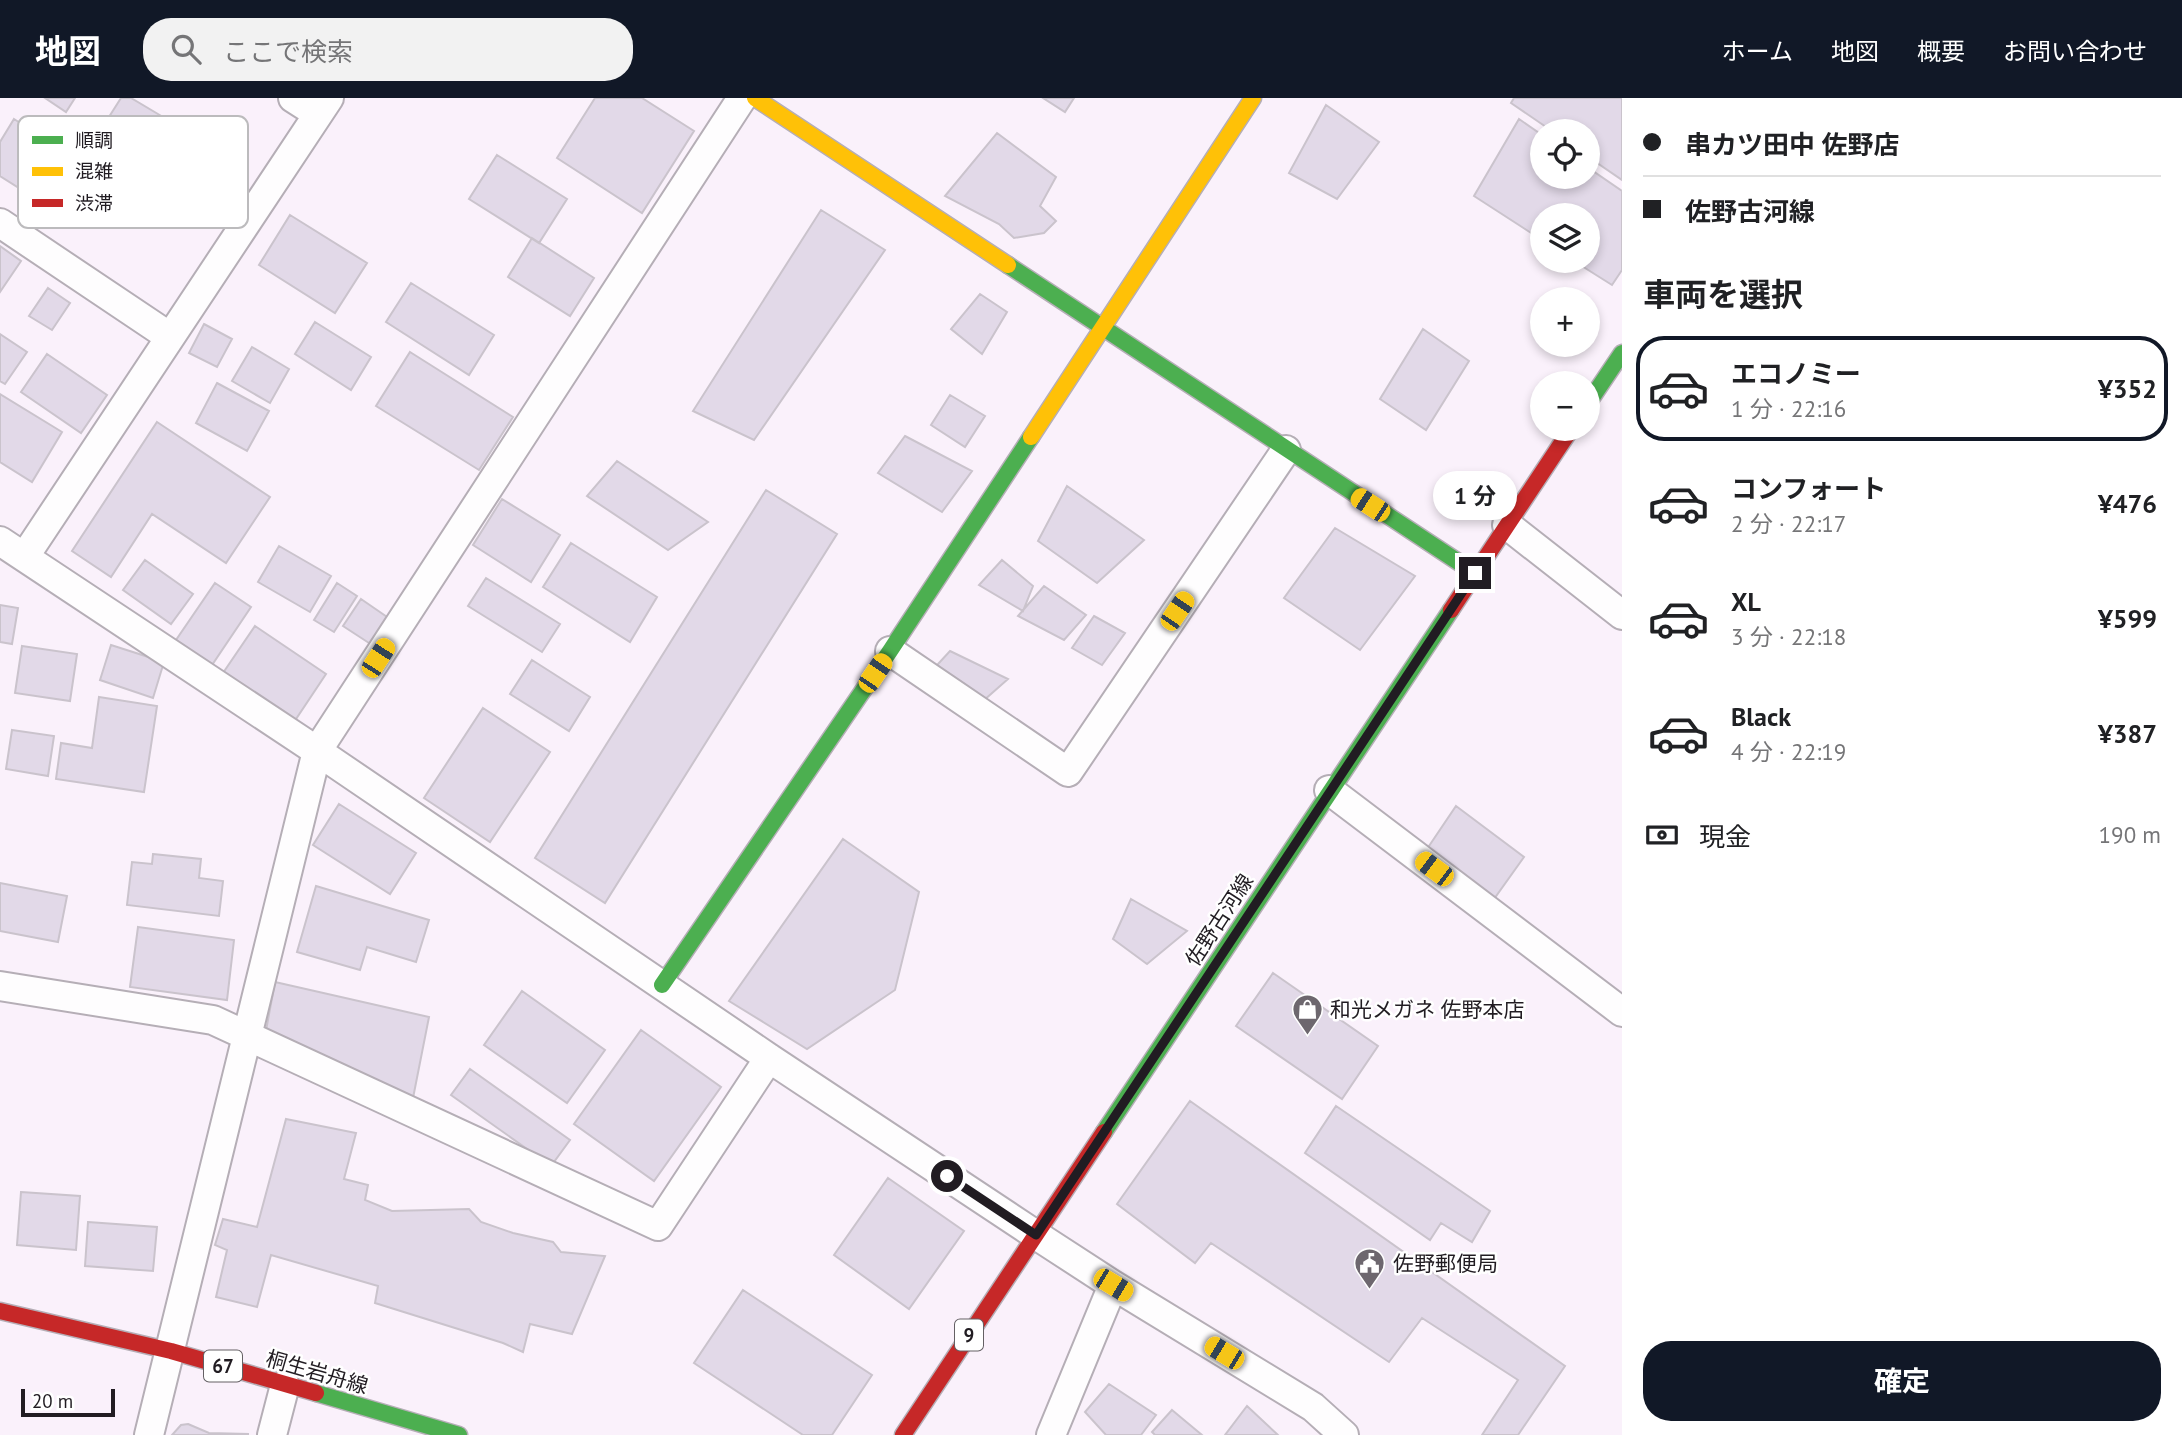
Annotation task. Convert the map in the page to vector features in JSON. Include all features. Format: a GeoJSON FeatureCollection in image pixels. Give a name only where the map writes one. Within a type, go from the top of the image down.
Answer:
{"type":"FeatureCollection","features":[{"type":"Feature","properties":{"kind":"street"},"geometry":{"type":"LineString","coordinates":[[248,220],[324,106],[293,98]]}},
{"type":"Feature","properties":{"kind":"street"},"geometry":{"type":"LineString","coordinates":[[149,1435],[249,1037],[317,751],[742,98]]}},
{"type":"Feature","properties":{"kind":"street"},"geometry":{"type":"LineString","coordinates":[[755,98],[1475,573]]}},
{"type":"Feature","properties":{"kind":"street"},"geometry":{"type":"LineString","coordinates":[[662,985],[890,651],[1253,98]]}},
{"type":"Feature","properties":{"kind":"street"},"geometry":{"type":"LineString","coordinates":[[0,223],[170,337]]}},
{"type":"Feature","properties":{"kind":"street"},"geometry":{"type":"LineString","coordinates":[[24,556],[243,228]]}},
{"type":"Feature","properties":{"kind":"street"},"geometry":{"type":"LineString","coordinates":[[1600,386],[1622,353]]}},
{"type":"Feature","properties":{"kind":"street","name":"佐野古河線"},"geometry":{"type":"LineString","coordinates":[[903,1435],[1563,441]]}},
{"type":"Feature","properties":{"kind":"street"},"geometry":{"type":"LineString","coordinates":[[890,651],[1068,772],[1286,450]]}},
{"type":"Feature","properties":{"kind":"street"},"geometry":{"type":"LineString","coordinates":[[1507,525],[1622,615]]}},
{"type":"Feature","properties":{"kind":"street"},"geometry":{"type":"LineString","coordinates":[[0,541],[1036,1235],[1313,1407],[1344,1435]]}},
{"type":"Feature","properties":{"kind":"street"},"geometry":{"type":"LineString","coordinates":[[1329,790],[1622,1012]]}},
{"type":"Feature","properties":{"kind":"street"},"geometry":{"type":"LineString","coordinates":[[0,986],[213,1020],[658,1226],[769,1058]]}},
{"type":"Feature","properties":{"kind":"street"},"geometry":{"type":"LineString","coordinates":[[1051,1435],[1113,1285]]}},
{"type":"Feature","properties":{"kind":"street","name":"桐生岩舟線"},"geometry":{"type":"LineString","coordinates":[[0,1311],[171,1351],[459,1435]]}},
{"type":"Feature","properties":{"kind":"street"},"geometry":{"type":"LineString","coordinates":[[272,1435],[285,1385]]}},
{"type":"Feature","properties":{"kind":"building"},"geometry":{"type":"Polygon","coordinates":[[[45,98],[75,98],[66,112],[45,98]]]}},
{"type":"Feature","properties":{"kind":"building"},"geometry":{"type":"Polygon","coordinates":[[[121,98],[131,98],[161,116],[110,116],[121,98]]]}},
{"type":"Feature","properties":{"kind":"building"},"geometry":{"type":"Polygon","coordinates":[[[595,98],[642,98],[694,131],[642,213],[557,158],[595,98]]]}},
{"type":"Feature","properties":{"kind":"building"},"geometry":{"type":"Polygon","coordinates":[[[1043,98],[1074,98],[1065,112],[1043,98]]]}},
{"type":"Feature","properties":{"kind":"building"},"geometry":{"type":"Polygon","coordinates":[[[1514,98],[1622,98],[1622,180],[1600,165],[1600,119],[1534,119],[1511,103],[1514,98]]]}},
{"type":"Feature","properties":{"kind":"building"},"geometry":{"type":"Polygon","coordinates":[[[1326,105],[1379,142],[1337,199],[1289,173],[1326,105]]]}},
{"type":"Feature","properties":{"kind":"building"},"geometry":{"type":"Polygon","coordinates":[[[14,119],[18,122],[18,187],[0,176],[0,142],[14,119]]]}},
{"type":"Feature","properties":{"kind":"building"},"geometry":{"type":"Polygon","coordinates":[[[1519,119],[1530,127],[1530,189],[1600,189],[1600,176],[1622,191],[1622,270],[1612,285],[1593,273],[1600,273],[1600,203],[1530,203],[1530,232],[1474,196],[1519,119]]]}},
{"type":"Feature","properties":{"kind":"building"},"geometry":{"type":"Polygon","coordinates":[[[997,133],[1056,177],[1040,206],[1056,221],[1044,233],[1014,238],[999,224],[945,196],[997,133]]]}},
{"type":"Feature","properties":{"kind":"building"},"geometry":{"type":"Polygon","coordinates":[[[497,155],[567,199],[539,243],[469,199],[497,155]]]}},
{"type":"Feature","properties":{"kind":"building"},"geometry":{"type":"Polygon","coordinates":[[[821,210],[885,250],[754,440],[693,411],[821,210]]]}},
{"type":"Feature","properties":{"kind":"building"},"geometry":{"type":"Polygon","coordinates":[[[290,215],[367,263],[335,313],[259,265],[290,215]]]}},
{"type":"Feature","properties":{"kind":"building"},"geometry":{"type":"Polygon","coordinates":[[[532,238],[594,278],[570,316],[508,277],[532,238]]]}},
{"type":"Feature","properties":{"kind":"building"},"geometry":{"type":"Polygon","coordinates":[[[0,246],[21,261],[0,292],[0,246]]]}},
{"type":"Feature","properties":{"kind":"building"},"geometry":{"type":"Polygon","coordinates":[[[411,283],[494,335],[469,375],[386,322],[411,283]]]}},
{"type":"Feature","properties":{"kind":"building"},"geometry":{"type":"Polygon","coordinates":[[[48,288],[70,303],[52,330],[29,316],[48,288]]]}},
{"type":"Feature","properties":{"kind":"building"},"geometry":{"type":"Polygon","coordinates":[[[980,294],[1007,312],[982,354],[951,329],[980,294]]]}},
{"type":"Feature","properties":{"kind":"building"},"geometry":{"type":"Polygon","coordinates":[[[315,322],[371,357],[351,390],[295,354],[315,322]]]}},
{"type":"Feature","properties":{"kind":"building"},"geometry":{"type":"Polygon","coordinates":[[[204,324],[232,339],[217,367],[189,353],[204,324]]]}},
{"type":"Feature","properties":{"kind":"building"},"geometry":{"type":"Polygon","coordinates":[[[1423,329],[1469,361],[1426,430],[1380,399],[1423,329]]]}},
{"type":"Feature","properties":{"kind":"building"},"geometry":{"type":"Polygon","coordinates":[[[0,334],[27,352],[5,384],[0,381],[0,334]]]}},
{"type":"Feature","properties":{"kind":"building"},"geometry":{"type":"Polygon","coordinates":[[[252,347],[289,369],[270,403],[232,381],[252,347]]]}},
{"type":"Feature","properties":{"kind":"building"},"geometry":{"type":"Polygon","coordinates":[[[410,352],[513,417],[479,470],[376,406],[410,352]]]}},
{"type":"Feature","properties":{"kind":"building"},"geometry":{"type":"Polygon","coordinates":[[[47,354],[107,395],[81,433],[21,392],[47,354]]]}},
{"type":"Feature","properties":{"kind":"building"},"geometry":{"type":"Polygon","coordinates":[[[217,383],[269,411],[247,451],[196,423],[217,383]]]}},
{"type":"Feature","properties":{"kind":"building"},"geometry":{"type":"Polygon","coordinates":[[[0,394],[62,432],[32,482],[0,462],[0,394]]]}},
{"type":"Feature","properties":{"kind":"building"},"geometry":{"type":"Polygon","coordinates":[[[950,395],[985,416],[965,447],[931,425],[950,395]]]}},
{"type":"Feature","properties":{"kind":"building"},"geometry":{"type":"Polygon","coordinates":[[[157,422],[270,497],[226,563],[152,514],[111,577],[72,551],[157,422]]]}},
{"type":"Feature","properties":{"kind":"building"},"geometry":{"type":"Polygon","coordinates":[[[905,436],[972,471],[942,512],[878,473],[905,436]]]}},
{"type":"Feature","properties":{"kind":"building"},"geometry":{"type":"Polygon","coordinates":[[[617,461],[708,522],[668,550],[587,496],[617,461]]]}},
{"type":"Feature","properties":{"kind":"building"},"geometry":{"type":"Polygon","coordinates":[[[1067,486],[1144,540],[1097,583],[1038,541],[1067,486]]]}},
{"type":"Feature","properties":{"kind":"building"},"geometry":{"type":"Polygon","coordinates":[[[766,490],[837,534],[605,903],[535,858],[766,490]]]}},
{"type":"Feature","properties":{"kind":"building"},"geometry":{"type":"Polygon","coordinates":[[[502,499],[560,535],[531,582],[473,545],[502,499]]]}},
{"type":"Feature","properties":{"kind":"building"},"geometry":{"type":"Polygon","coordinates":[[[1335,528],[1415,576],[1360,650],[1284,598],[1335,528]]]}},
{"type":"Feature","properties":{"kind":"building"},"geometry":{"type":"Polygon","coordinates":[[[571,543],[657,597],[630,642],[543,587],[571,543]]]}},
{"type":"Feature","properties":{"kind":"building"},"geometry":{"type":"Polygon","coordinates":[[[279,546],[331,576],[310,612],[258,582],[279,546]]]}},
{"type":"Feature","properties":{"kind":"building"},"geometry":{"type":"Polygon","coordinates":[[[145,560],[193,594],[171,624],[123,590],[145,560]]]}},
{"type":"Feature","properties":{"kind":"building"},"geometry":{"type":"Polygon","coordinates":[[[1002,560],[1033,586],[1023,611],[979,585],[1002,560]]]}},
{"type":"Feature","properties":{"kind":"building"},"geometry":{"type":"Polygon","coordinates":[[[486,578],[560,624],[542,652],[468,606],[486,578]]]}},
{"type":"Feature","properties":{"kind":"building"},"geometry":{"type":"Polygon","coordinates":[[[215,583],[251,607],[212,665],[176,640],[215,583]]]}},
{"type":"Feature","properties":{"kind":"building"},"geometry":{"type":"Polygon","coordinates":[[[337,583],[357,596],[334,632],[314,620],[337,583]]]}},
{"type":"Feature","properties":{"kind":"building"},"geometry":{"type":"Polygon","coordinates":[[[1044,586],[1086,615],[1064,640],[1018,616],[1044,586]]]}},
{"type":"Feature","properties":{"kind":"building"},"geometry":{"type":"Polygon","coordinates":[[[361,599],[390,619],[372,645],[343,626],[361,599]]]}},
{"type":"Feature","properties":{"kind":"building"},"geometry":{"type":"Polygon","coordinates":[[[0,605],[18,608],[12,644],[0,642],[0,605]]]}},
{"type":"Feature","properties":{"kind":"building"},"geometry":{"type":"Polygon","coordinates":[[[1094,616],[1125,633],[1102,665],[1072,648],[1094,616]]]}},
{"type":"Feature","properties":{"kind":"building"},"geometry":{"type":"Polygon","coordinates":[[[255,626],[326,674],[294,722],[223,673],[255,626]]]}},
{"type":"Feature","properties":{"kind":"building"},"geometry":{"type":"Polygon","coordinates":[[[111,645],[164,662],[153,698],[100,680],[111,645]]]}},
{"type":"Feature","properties":{"kind":"building"},"geometry":{"type":"Polygon","coordinates":[[[22,646],[77,654],[70,701],[15,693],[22,646]]]}},
{"type":"Feature","properties":{"kind":"building"},"geometry":{"type":"Polygon","coordinates":[[[950,651],[1008,679],[983,701],[927,676],[950,651]]]}},
{"type":"Feature","properties":{"kind":"building"},"geometry":{"type":"Polygon","coordinates":[[[532,660],[590,697],[569,731],[510,694],[532,660]]]}},
{"type":"Feature","properties":{"kind":"building"},"geometry":{"type":"Polygon","coordinates":[[[99,697],[157,706],[144,792],[56,779],[61,743],[92,748],[99,697]]]}},
{"type":"Feature","properties":{"kind":"building"},"geometry":{"type":"Polygon","coordinates":[[[483,708],[550,752],[490,842],[424,798],[483,708]]]}},
{"type":"Feature","properties":{"kind":"building"},"geometry":{"type":"Polygon","coordinates":[[[12,730],[54,736],[48,776],[6,769],[12,730]]]}},
{"type":"Feature","properties":{"kind":"building"},"geometry":{"type":"Polygon","coordinates":[[[339,804],[416,853],[390,894],[313,845],[339,804]]]}},
{"type":"Feature","properties":{"kind":"building"},"geometry":{"type":"Polygon","coordinates":[[[1456,806],[1524,857],[1494,899],[1427,849],[1456,806]]]}},
{"type":"Feature","properties":{"kind":"building"},"geometry":{"type":"Polygon","coordinates":[[[843,839],[919,892],[895,990],[807,1049],[729,1001],[843,839]]]}},
{"type":"Feature","properties":{"kind":"building"},"geometry":{"type":"Polygon","coordinates":[[[153,854],[201,859],[199,878],[223,881],[219,916],[127,905],[132,862],[152,864],[153,854]]]}},
{"type":"Feature","properties":{"kind":"building"},"geometry":{"type":"Polygon","coordinates":[[[0,883],[67,896],[58,942],[0,931],[0,883]]]}},
{"type":"Feature","properties":{"kind":"building"},"geometry":{"type":"Polygon","coordinates":[[[316,886],[429,920],[416,962],[367,947],[360,970],[297,952],[316,886]]]}},
{"type":"Feature","properties":{"kind":"building"},"geometry":{"type":"Polygon","coordinates":[[[1131,899],[1187,931],[1147,964],[1113,939],[1131,899]]]}},
{"type":"Feature","properties":{"kind":"building"},"geometry":{"type":"Polygon","coordinates":[[[138,927],[234,940],[227,1000],[130,987],[138,927]]]}},
{"type":"Feature","properties":{"kind":"building","name":"和光メガネ 佐野本店"},"geometry":{"type":"Polygon","coordinates":[[[1273,973],[1378,1046],[1342,1099],[1236,1026],[1273,973]]]}},
{"type":"Feature","properties":{"kind":"building"},"geometry":{"type":"Polygon","coordinates":[[[275,982],[429,1017],[413,1098],[265,1036],[275,982]]]}},
{"type":"Feature","properties":{"kind":"building"},"geometry":{"type":"Polygon","coordinates":[[[522,991],[605,1050],[567,1103],[484,1045],[522,991]]]}},
{"type":"Feature","properties":{"kind":"building"},"geometry":{"type":"Polygon","coordinates":[[[641,1030],[721,1087],[654,1181],[574,1124],[641,1030]]]}},
{"type":"Feature","properties":{"kind":"building"},"geometry":{"type":"Polygon","coordinates":[[[470,1069],[570,1140],[551,1166],[451,1095],[470,1069]]]}},
{"type":"Feature","properties":{"kind":"building","name":"佐野郵便局"},"geometry":{"type":"Polygon","coordinates":[[[1190,1101],[1565,1366],[1518,1435],[1482,1435],[1518,1380],[1422,1318],[1389,1362],[1211,1243],[1195,1263],[1117,1204],[1190,1101]]]}},
{"type":"Feature","properties":{"kind":"building"},"geometry":{"type":"Polygon","coordinates":[[[1336,1106],[1490,1211],[1472,1242],[1441,1223],[1430,1240],[1305,1153],[1336,1106]]]}},
{"type":"Feature","properties":{"kind":"building"},"geometry":{"type":"Polygon","coordinates":[[[286,1119],[356,1133],[344,1179],[368,1185],[365,1200],[392,1211],[469,1209],[481,1222],[553,1242],[561,1252],[605,1256],[572,1334],[530,1324],[523,1352],[503,1343],[375,1303],[378,1286],[271,1255],[257,1307],[216,1297],[227,1250],[215,1245],[223,1219],[257,1227],[286,1119]]]}},
{"type":"Feature","properties":{"kind":"building"},"geometry":{"type":"Polygon","coordinates":[[[888,1178],[964,1231],[909,1309],[834,1255],[888,1178]]]}},
{"type":"Feature","properties":{"kind":"building"},"geometry":{"type":"Polygon","coordinates":[[[21,1192],[80,1196],[76,1250],[17,1245],[21,1192]]]}},
{"type":"Feature","properties":{"kind":"building"},"geometry":{"type":"Polygon","coordinates":[[[88,1222],[157,1227],[153,1271],[85,1266],[88,1222]]]}},
{"type":"Feature","properties":{"kind":"building"},"geometry":{"type":"Polygon","coordinates":[[[743,1290],[872,1375],[832,1435],[803,1435],[694,1363],[743,1290]]]}},
{"type":"Feature","properties":{"kind":"building"},"geometry":{"type":"Polygon","coordinates":[[[1109,1384],[1156,1415],[1141,1435],[1106,1435],[1085,1412],[1109,1384]]]}},
{"type":"Feature","properties":{"kind":"building"},"geometry":{"type":"Polygon","coordinates":[[[1247,1406],[1278,1435],[1225,1435],[1247,1406]]]}},
{"type":"Feature","properties":{"kind":"building"},"geometry":{"type":"Polygon","coordinates":[[[1172,1410],[1202,1435],[1155,1435],[1152,1432],[1172,1410]]]}},
{"type":"Feature","properties":{"kind":"building"},"geometry":{"type":"Polygon","coordinates":[[[188,1424],[209,1433],[249,1434],[172,1435],[181,1425],[188,1424]]]}},
{"type":"Feature","properties":{"kind":"traffic: fast"},"geometry":{"type":"LineString","coordinates":[[1008,265],[1475,573]]}},
{"type":"Feature","properties":{"kind":"traffic: fast"},"geometry":{"type":"LineString","coordinates":[[1600,386],[1622,353]]}},
{"type":"Feature","properties":{"kind":"traffic: fast"},"geometry":{"type":"LineString","coordinates":[[662,985],[890,651],[1031,437]]}},
{"type":"Feature","properties":{"kind":"traffic: fast"},"geometry":{"type":"LineString","coordinates":[[1104,1132],[1451,610]]}},
{"type":"Feature","properties":{"kind":"traffic: fast"},"geometry":{"type":"LineString","coordinates":[[316,1393],[459,1435]]}},
{"type":"Feature","properties":{"kind":"traffic: slow"},"geometry":{"type":"LineString","coordinates":[[755,98],[1008,265]]}},
{"type":"Feature","properties":{"kind":"traffic: slow"},"geometry":{"type":"LineString","coordinates":[[1031,437],[1253,98]]}},
{"type":"Feature","properties":{"kind":"traffic: jam"},"geometry":{"type":"LineString","coordinates":[[1451,610],[1563,441]]}},
{"type":"Feature","properties":{"kind":"traffic: jam"},"geometry":{"type":"LineString","coordinates":[[903,1435],[1104,1132]]}},
{"type":"Feature","properties":{"kind":"traffic: jam"},"geometry":{"type":"LineString","coordinates":[[0,1311],[171,1351],[316,1393]]}},
{"type":"Feature","properties":{"kind":"place","name":"和光メガネ 佐野本店"},"geometry":{"type":"Point","coordinates":[1307,1036]}},
{"type":"Feature","properties":{"kind":"place","name":"佐野郵便局"},"geometry":{"type":"Point","coordinates":[1370,1290]}},
{"type":"Feature","properties":{"kind":"route"},"geometry":{"type":"LineString","coordinates":[[947,1176],[1036,1235],[1475,573]]}}]}
